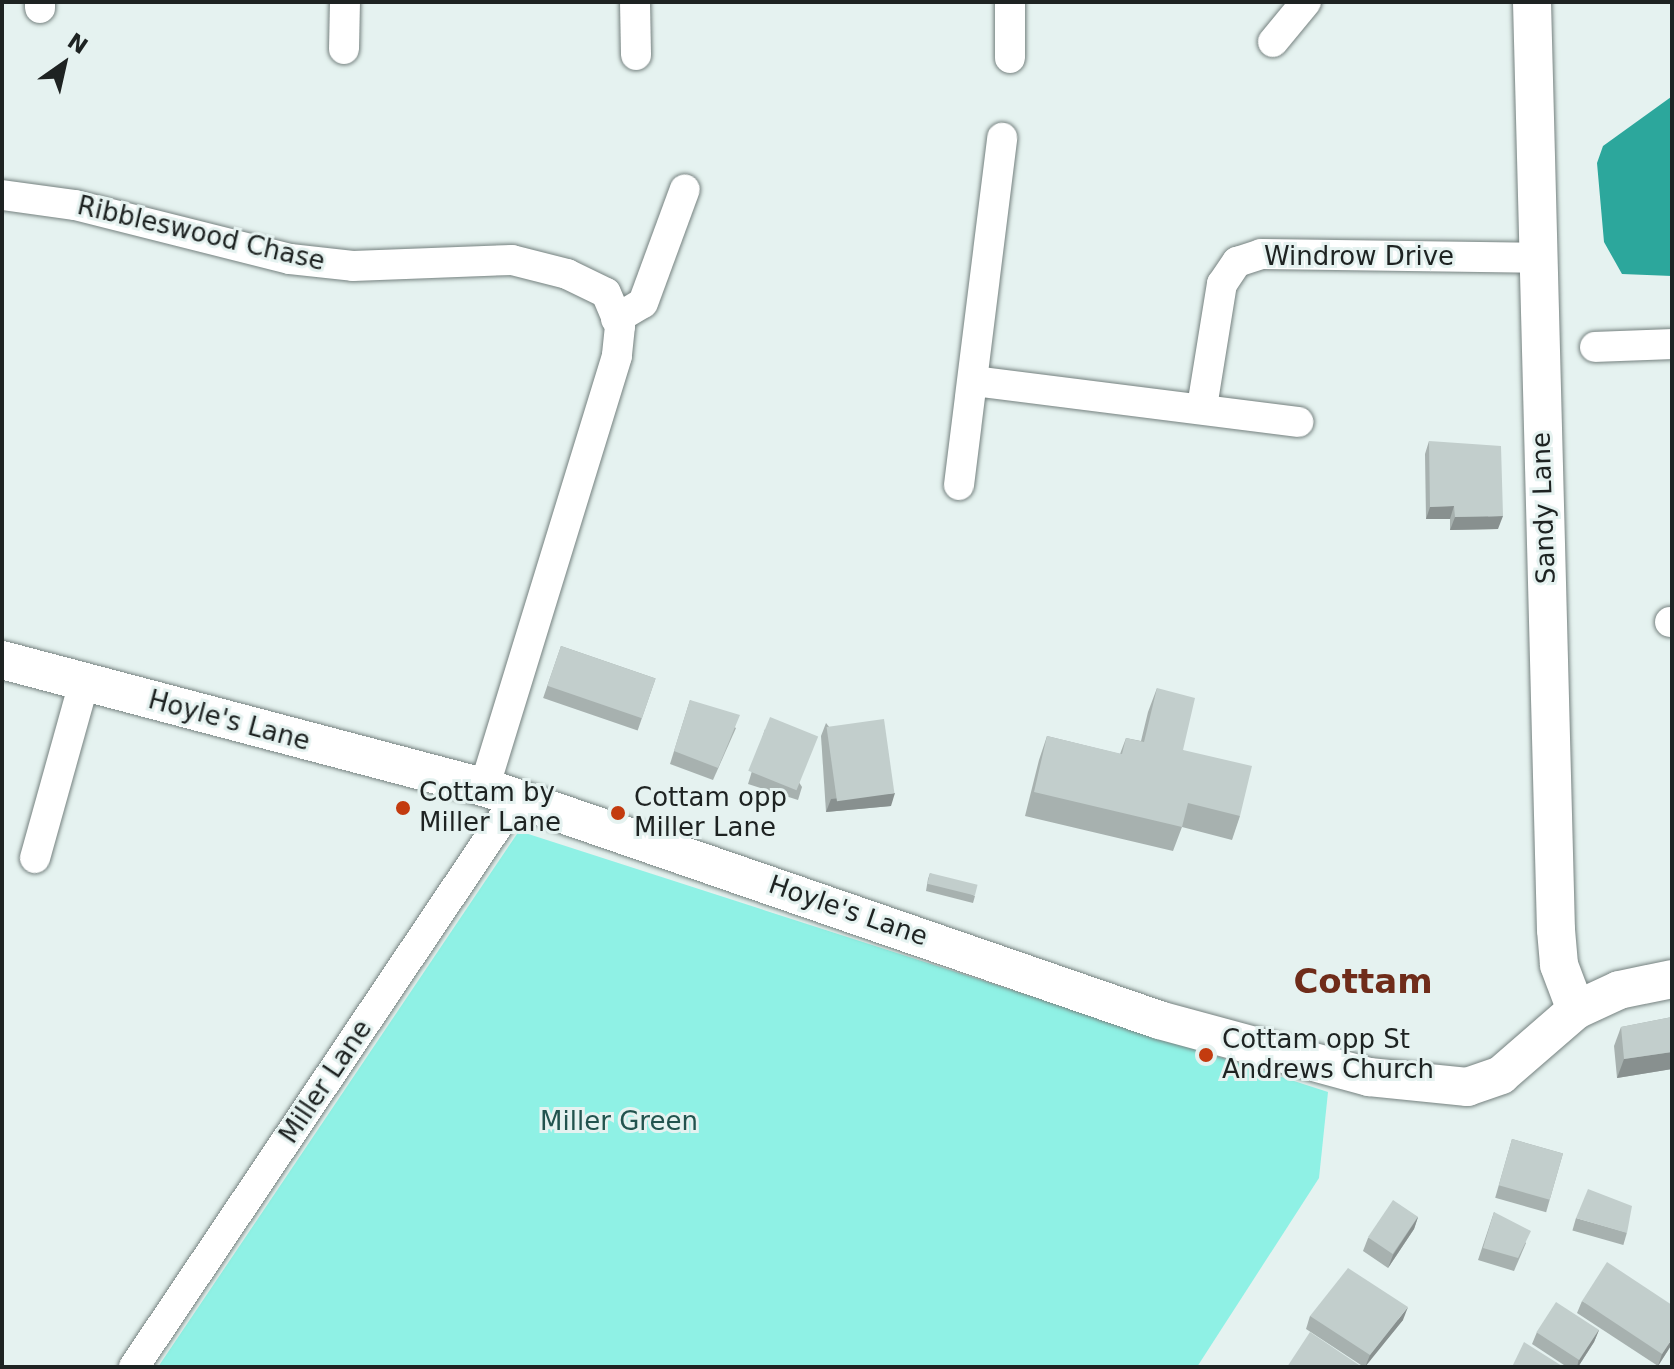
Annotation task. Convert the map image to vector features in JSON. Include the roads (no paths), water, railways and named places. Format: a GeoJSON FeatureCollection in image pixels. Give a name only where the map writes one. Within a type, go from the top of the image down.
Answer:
{"type":"FeatureCollection","features":[{"type":"Feature","properties":{"kind":"street"},"geometry":{"type":"LineString","coordinates":[[344,49],[345,2]]}},
{"type":"Feature","properties":{"kind":"street"},"geometry":{"type":"LineString","coordinates":[[635,2],[636,55]]}},
{"type":"Feature","properties":{"kind":"street"},"geometry":{"type":"LineString","coordinates":[[1010,2],[1010,58]]}},
{"type":"Feature","properties":{"kind":"street"},"geometry":{"type":"LineString","coordinates":[[1273,42],[1306,2]]}},
{"type":"Feature","properties":{"kind":"street","name":"Sandy Lane"},"geometry":{"type":"LineString","coordinates":[[1532,2],[1556,930],[1559,965],[1576,1010]]}},
{"type":"Feature","properties":{"kind":"street"},"geometry":{"type":"LineString","coordinates":[[959,485],[1002,138]]}},
{"type":"Feature","properties":{"kind":"street"},"geometry":{"type":"LineString","coordinates":[[501,792],[617,356],[616,319],[643,303],[685,189]]}},
{"type":"Feature","properties":{"kind":"street","name":"Ribbleswood Chase"},"geometry":{"type":"LineString","coordinates":[[2,195],[75,205],[290,259],[353,266],[512,260],[567,274],[606,293],[616,319]]}},
{"type":"Feature","properties":{"kind":"street","name":"Windrow Drive"},"geometry":{"type":"LineString","coordinates":[[1202,407],[1222,284],[1237,262],[1261,254],[1537,258]]}},
{"type":"Feature","properties":{"kind":"street"},"geometry":{"type":"LineString","coordinates":[[1595,347],[1672,344]]}},
{"type":"Feature","properties":{"kind":"street"},"geometry":{"type":"LineString","coordinates":[[974,381],[1202,407],[1298,422]]}},
{"type":"Feature","properties":{"kind":"street","name":"Hoyle's Lane"},"geometry":{"type":"LineString","coordinates":[[2,660],[501,792],[1159,1020],[1369,1077],[1467,1087],[1501,1075],[1576,1010],[1619,990],[1672,979]]}},
{"type":"Feature","properties":{"kind":"street"},"geometry":{"type":"LineString","coordinates":[[35,858],[84,683]]}},
{"type":"Feature","properties":{"kind":"street","name":"Miller Lane"},"geometry":{"type":"LineString","coordinates":[[134,1367],[501,792]]}},
{"type":"Feature","properties":{"kind":"place","name":"Cottam by Miller Lane"},"geometry":{"type":"Point","coordinates":[403,808]}},
{"type":"Feature","properties":{"kind":"place","name":"Cottam opp Miller Lane"},"geometry":{"type":"Point","coordinates":[618,813]}},
{"type":"Feature","properties":{"kind":"place","name":"Cottam opp St Andrews Church"},"geometry":{"type":"Point","coordinates":[1206,1055]}},
{"type":"Feature","properties":{"kind":"district","name":"Cottam"},"geometry":{"type":"Point","coordinates":[1363,982]}},
{"type":"Feature","properties":{"kind":"park label","name":"Miller Green"},"geometry":{"type":"Point","coordinates":[619,1122]}}]}
